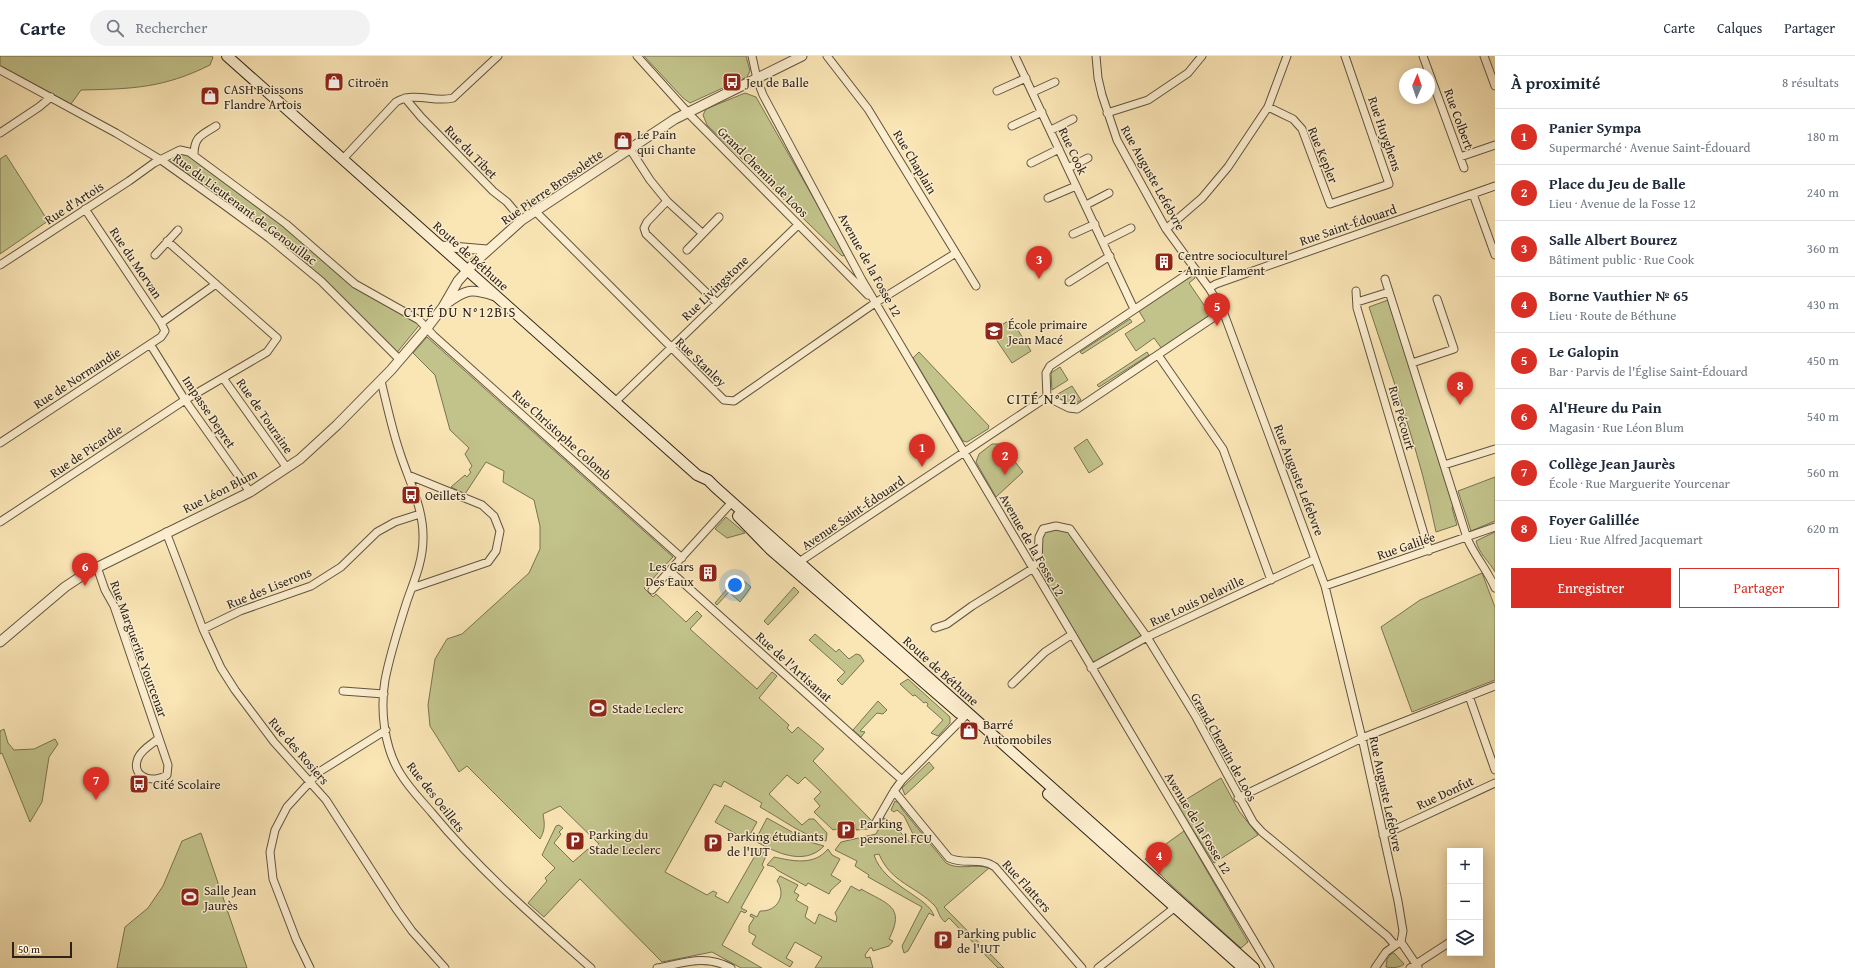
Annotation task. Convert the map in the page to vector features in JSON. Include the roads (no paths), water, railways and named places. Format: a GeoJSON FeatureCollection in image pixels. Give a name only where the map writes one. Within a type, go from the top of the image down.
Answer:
{"type":"FeatureCollection","features":[{"type":"Feature","properties":{"kind":"main road","name":"Route de Béthune"},"geometry":{"type":"LineString","coordinates":[[227,56],[697,475],[704,486],[730,505],[795,565],[1250,968]]}},
{"type":"Feature","properties":{"kind":"street"},"geometry":{"type":"LineString","coordinates":[[342,160],[396,102],[405,98],[453,98],[498,56]]}},
{"type":"Feature","properties":{"kind":"street","name":"Grand Chemin de Loos"},"geometry":{"type":"LineString","coordinates":[[637,56],[688,112],[875,303]]}},
{"type":"Feature","properties":{"kind":"street","name":"Avenue de la Fosse 12"},"geometry":{"type":"LineString","coordinates":[[752,56],[757,80],[763,95],[875,303],[896,336],[1071,635],[1270,968]]}},
{"type":"Feature","properties":{"kind":"street","name":"Rue Pierre Brossolette"},"geometry":{"type":"LineString","coordinates":[[467,271],[487,250],[522,220],[630,149],[688,112],[757,80],[802,56]]}},
{"type":"Feature","properties":{"kind":"street","name":"Rue Chaplain"},"geometry":{"type":"LineString","coordinates":[[827,56],[868,108],[976,286]]}},
{"type":"Feature","properties":{"kind":"street","name":"Rue Cook"},"geometry":{"type":"LineString","coordinates":[[1015,56],[1134,309]]}},
{"type":"Feature","properties":{"kind":"street","name":"Rue Auguste Lefebvre"},"geometry":{"type":"LineString","coordinates":[[1096,56],[1098,78],[1107,113],[1117,140],[1166,230],[1209,288],[1223,311],[1325,586],[1362,738],[1403,930],[1397,943]]}},
{"type":"Feature","properties":{"kind":"street"},"geometry":{"type":"LineString","coordinates":[[1107,113],[1148,100],[1188,73],[1202,56]]}},
{"type":"Feature","properties":{"kind":"street"},"geometry":{"type":"LineString","coordinates":[[1166,230],[1202,198],[1228,167],[1268,107],[1287,56]]}},
{"type":"Feature","properties":{"kind":"street","name":"Rue Huyghens"},"geometry":{"type":"LineString","coordinates":[[1330,204],[1389,184],[1345,56]]}},
{"type":"Feature","properties":{"kind":"street","name":"Rue Colbert"},"geometry":{"type":"LineString","coordinates":[[1423,56],[1464,168]]}},
{"type":"Feature","properties":{"kind":"street"},"geometry":{"type":"LineString","coordinates":[[1484,56],[1495,86]]}},
{"type":"Feature","properties":{"kind":"street","name":"Rue du Lieutenant de Genouillac"},"geometry":{"type":"LineString","coordinates":[[0,70],[116,133],[160,160],[269,238],[321,281],[400,360]]}},
{"type":"Feature","properties":{"kind":"street"},"geometry":{"type":"LineString","coordinates":[[997,92],[1026,78]]}},
{"type":"Feature","properties":{"kind":"street"},"geometry":{"type":"LineString","coordinates":[[1033,92],[1055,82]]}},
{"type":"Feature","properties":{"kind":"street"},"geometry":{"type":"LineString","coordinates":[[0,133],[51,98]]}},
{"type":"Feature","properties":{"kind":"street","name":"Rue du Tibet"},"geometry":{"type":"LineString","coordinates":[[405,98],[420,117],[487,185],[507,202],[522,220]]}},
{"type":"Feature","properties":{"kind":"street","name":"Rue Kepler"},"geometry":{"type":"LineString","coordinates":[[1268,107],[1293,119],[1302,129],[1330,204]]}},
{"type":"Feature","properties":{"kind":"street"},"geometry":{"type":"LineString","coordinates":[[1012,126],[1042,112]]}},
{"type":"Feature","properties":{"kind":"street"},"geometry":{"type":"LineString","coordinates":[[1051,130],[1072,119]]}},
{"type":"Feature","properties":{"kind":"street","name":"Rue du Lieutenant de Genouillac"},"geometry":{"type":"LineString","coordinates":[[194,155],[194,145],[198,137],[216,126]]}},
{"type":"Feature","properties":{"kind":"street"},"geometry":{"type":"LineString","coordinates":[[1460,157],[1495,145]]}},
{"type":"Feature","properties":{"kind":"street"},"geometry":{"type":"LineString","coordinates":[[630,149],[650,180],[667,201],[702,233]]}},
{"type":"Feature","properties":{"kind":"street"},"geometry":{"type":"LineString","coordinates":[[1031,163],[1059,149]]}},
{"type":"Feature","properties":{"kind":"street","name":"Rue du Lieutenant de Genouillac"},"geometry":{"type":"LineString","coordinates":[[160,160],[180,150],[186,150],[194,155],[286,224],[355,284],[419,320],[427,328]]}},
{"type":"Feature","properties":{"kind":"street"},"geometry":{"type":"LineString","coordinates":[[1068,168],[1088,158]]}},
{"type":"Feature","properties":{"kind":"street","name":"Rue d'Artois"},"geometry":{"type":"LineString","coordinates":[[0,265],[160,160]]}},
{"type":"Feature","properties":{"kind":"street"},"geometry":{"type":"LineString","coordinates":[[1048,198],[1076,186]]}},
{"type":"Feature","properties":{"kind":"street","name":"Rue Saint-Édouard"},"geometry":{"type":"LineString","coordinates":[[1209,288],[1220,282],[1495,186]]}},
{"type":"Feature","properties":{"kind":"street"},"geometry":{"type":"LineString","coordinates":[[1086,205],[1109,193]]}},
{"type":"Feature","properties":{"kind":"street"},"geometry":{"type":"LineString","coordinates":[[1473,194],[1495,255]]}},
{"type":"Feature","properties":{"kind":"street"},"geometry":{"type":"LineString","coordinates":[[667,201],[647,222],[644,228],[646,234],[717,303]]}},
{"type":"Feature","properties":{"kind":"street","name":"Rue du Morvan"},"geometry":{"type":"LineString","coordinates":[[86,209],[162,323],[164,331]]}},
{"type":"Feature","properties":{"kind":"street","name":"Rue Stanley"},"geometry":{"type":"LineString","coordinates":[[535,211],[670,348],[724,400],[734,401],[875,303],[956,253]]}},
{"type":"Feature","properties":{"kind":"street"},"geometry":{"type":"LineString","coordinates":[[687,250],[719,217]]}},
{"type":"Feature","properties":{"kind":"street"},"geometry":{"type":"LineString","coordinates":[[1073,234],[1095,224]]}},
{"type":"Feature","properties":{"kind":"street","name":"Rue Livingstone"},"geometry":{"type":"LineString","coordinates":[[615,402],[798,225]]}},
{"type":"Feature","properties":{"kind":"street"},"geometry":{"type":"LineString","coordinates":[[1103,242],[1131,228]]}},
{"type":"Feature","properties":{"kind":"street"},"geometry":{"type":"LineString","coordinates":[[155,255],[178,230]]}},
{"type":"Feature","properties":{"kind":"street"},"geometry":{"type":"LineString","coordinates":[[162,323],[216,284],[167,241]]}},
{"type":"Feature","properties":{"kind":"street"},"geometry":{"type":"LineString","coordinates":[[440,246],[487,250]]}},
{"type":"Feature","properties":{"kind":"street"},"geometry":{"type":"LineString","coordinates":[[1069,282],[1110,256]]}},
{"type":"Feature","properties":{"kind":"street"},"geometry":{"type":"LineString","coordinates":[[1195,269],[1050,366],[1046,373],[1047,397],[1069,408],[1077,409],[1223,311]]}},
{"type":"Feature","properties":{"kind":"street","name":"Rue Léon Blum"},"geometry":{"type":"LineString","coordinates":[[0,642],[65,587],[97,567],[250,492],[300,459],[337,426],[400,360],[427,328],[443,306],[458,280],[467,271]]}},
{"type":"Feature","properties":{"kind":"street"},"geometry":{"type":"LineString","coordinates":[[1385,279],[1467,538],[1474,554],[1486,570],[1495,588]]}},
{"type":"Feature","properties":{"kind":"street","name":"Rue de Touraine"},"geometry":{"type":"LineString","coordinates":[[185,400],[267,352],[277,338],[216,284]]}},
{"type":"Feature","properties":{"kind":"street"},"geometry":{"type":"LineString","coordinates":[[443,306],[464,291],[469,290],[479,291],[495,296]]}},
{"type":"Feature","properties":{"kind":"street","name":"Rue Pécourt"},"geometry":{"type":"LineString","coordinates":[[1356,291],[1357,302],[1429,551]]}},
{"type":"Feature","properties":{"kind":"street"},"geometry":{"type":"LineString","coordinates":[[1357,302],[1389,292]]}},
{"type":"Feature","properties":{"kind":"street"},"geometry":{"type":"LineString","coordinates":[[1412,363],[1454,349],[1438,299]]}},
{"type":"Feature","properties":{"kind":"street","name":"Rue Christophe Colomb"},"geometry":{"type":"LineString","coordinates":[[427,328],[682,558]]}},
{"type":"Feature","properties":{"kind":"street","name":"Rue de Normandie"},"geometry":{"type":"LineString","coordinates":[[0,443],[161,337],[164,331]]}},
{"type":"Feature","properties":{"kind":"street","name":"Impasse Depret"},"geometry":{"type":"LineString","coordinates":[[150,344],[185,400],[250,492]]}},
{"type":"Feature","properties":{"kind":"street"},"geometry":{"type":"LineString","coordinates":[[1158,355],[1223,449],[1271,580]]}},
{"type":"Feature","properties":{"kind":"street","name":"Rue de Touraine"},"geometry":{"type":"LineString","coordinates":[[223,378],[287,468]]}},
{"type":"Feature","properties":{"kind":"street","name":"Rue des Oeillets"},"geometry":{"type":"LineString","coordinates":[[381,381],[394,434],[423,526],[423,547],[420,566],[389,664],[384,694],[386,730],[393,757],[400,773],[456,842],[502,888],[591,968]]}},
{"type":"Feature","properties":{"kind":"street","name":"Avenue Saint-Édouard"},"geometry":{"type":"LineString","coordinates":[[795,565],[1047,397]]}},
{"type":"Feature","properties":{"kind":"street","name":"Rue de Picardie"},"geometry":{"type":"LineString","coordinates":[[0,522],[185,400]]}},
{"type":"Feature","properties":{"kind":"street"},"geometry":{"type":"LineString","coordinates":[[1444,465],[1495,449]]}},
{"type":"Feature","properties":{"kind":"street"},"geometry":{"type":"LineString","coordinates":[[408,475],[482,506],[494,516],[500,531],[496,551],[488,562],[412,588]]}},
{"type":"Feature","properties":{"kind":"street"},"geometry":{"type":"LineString","coordinates":[[652,590],[730,505]]}},
{"type":"Feature","properties":{"kind":"street","name":"Rue des Liserons"},"geometry":{"type":"LineString","coordinates":[[203,629],[240,611],[311,586],[341,567],[377,532],[395,522],[420,514]]}},
{"type":"Feature","properties":{"kind":"street","name":"Grand Chemin de Loos"},"geometry":{"type":"LineString","coordinates":[[1032,569],[1038,561],[1039,537],[1043,529],[1056,526],[1070,529],[1148,637],[1196,717],[1238,798],[1253,822],[1262,832],[1397,943],[1415,967]]}},
{"type":"Feature","properties":{"kind":"street","name":"Rue Galilée"},"geometry":{"type":"LineString","coordinates":[[1325,586],[1467,538],[1495,527]]}},
{"type":"Feature","properties":{"kind":"street","name":"Rue des Rosiers"},"geometry":{"type":"LineString","coordinates":[[166,532],[203,629],[221,668],[234,690],[271,738],[326,800],[397,910],[445,968]]}},
{"type":"Feature","properties":{"kind":"street","name":"Rue Louis Delaville"},"geometry":{"type":"LineString","coordinates":[[1091,668],[1148,637],[1315,559]]}},
{"type":"Feature","properties":{"kind":"street","name":"Rue Marguerite Yourcenar"},"geometry":{"type":"LineString","coordinates":[[97,567],[105,590],[114,606],[158,739],[167,760],[167,775],[151,781],[142,777],[138,773],[136,764],[140,754],[158,739]]}},
{"type":"Feature","properties":{"kind":"street"},"geometry":{"type":"LineString","coordinates":[[934,628],[947,624],[972,606],[1032,569]]}},
{"type":"Feature","properties":{"kind":"street","name":"Rue de l'Artisanat"},"geometry":{"type":"LineString","coordinates":[[670,571],[902,780]]}},
{"type":"Feature","properties":{"kind":"street"},"geometry":{"type":"LineString","coordinates":[[1012,684],[1045,652],[1071,635]]}},
{"type":"Feature","properties":{"kind":"street"},"geometry":{"type":"LineString","coordinates":[[1238,798],[1362,738],[1495,686]]}},
{"type":"Feature","properties":{"kind":"street"},"geometry":{"type":"LineString","coordinates":[[343,691],[384,694]]}},
{"type":"Feature","properties":{"kind":"street"},"geometry":{"type":"LineString","coordinates":[[1469,696],[1495,770]]}},
{"type":"Feature","properties":{"kind":"street"},"geometry":{"type":"LineString","coordinates":[[875,824],[902,780],[966,716]]}},
{"type":"Feature","properties":{"kind":"street"},"geometry":{"type":"LineString","coordinates":[[310,968],[296,939],[279,897],[274,879],[270,852],[272,840],[280,819],[287,807],[319,772],[386,730]]}},
{"type":"Feature","properties":{"kind":"street","name":"Rue Donfut"},"geometry":{"type":"LineString","coordinates":[[1383,835],[1495,783]]}},
{"type":"Feature","properties":{"kind":"street","name":"Rue Flatters"},"geometry":{"type":"LineString","coordinates":[[894,791],[949,858],[955,860],[986,862],[995,868],[1082,968]]}},
{"type":"Feature","properties":{"kind":"street"},"geometry":{"type":"LineString","coordinates":[[1098,968],[1178,905]]}},
{"type":"Feature","properties":{"kind":"street"},"geometry":{"type":"LineString","coordinates":[[1375,968],[1397,943]]}},
{"type":"Feature","properties":{"kind":"street"},"geometry":{"type":"LineString","coordinates":[[1415,967],[1447,944]]}},
{"type":"Feature","properties":{"kind":"street"},"geometry":{"type":"LineString","coordinates":[[1250,968],[1262,955]]}},
{"type":"Feature","properties":{"kind":"street"},"geometry":{"type":"LineString","coordinates":[[657,968],[706,960],[718,962],[731,968]]}},
{"type":"Feature","properties":{"kind":"place","name":"Citroën"},"geometry":{"type":"Point","coordinates":[334,82]}},
{"type":"Feature","properties":{"kind":"place","name":"Jeu de Balle"},"geometry":{"type":"Point","coordinates":[732,82]}},
{"type":"Feature","properties":{"kind":"place","name":"CASH Boissons Flandre Artois"},"geometry":{"type":"Point","coordinates":[210,96]}},
{"type":"Feature","properties":{"kind":"place","name":"Le Pain qui Chante"},"geometry":{"type":"Point","coordinates":[623,141]}},
{"type":"Feature","properties":{"kind":"place","name":"Centre socioculturel - Annie Flament"},"geometry":{"type":"Point","coordinates":[1164,262]}},
{"type":"Feature","properties":{"kind":"place","name":"Salle Albert Bourez"},"geometry":{"type":"Point","coordinates":[1039,279]}},
{"type":"Feature","properties":{"kind":"place","name":"Le Galopin"},"geometry":{"type":"Point","coordinates":[1217,326]}},
{"type":"Feature","properties":{"kind":"place","name":"École primaire Jean Macé"},"geometry":{"type":"Point","coordinates":[994,331]}},
{"type":"Feature","properties":{"kind":"place","name":"Foyer Galillée"},"geometry":{"type":"Point","coordinates":[1460,405]}},
{"type":"Feature","properties":{"kind":"place","name":"Panier Sympa"},"geometry":{"type":"Point","coordinates":[922,467]}},
{"type":"Feature","properties":{"kind":"place","name":"Place du Jeu de Balle"},"geometry":{"type":"Point","coordinates":[1005,475]}},
{"type":"Feature","properties":{"kind":"place","name":"Oeillets"},"geometry":{"type":"Point","coordinates":[411,495]}},
{"type":"Feature","properties":{"kind":"place","name":"Les Gars Des Eaux"},"geometry":{"type":"Point","coordinates":[708,573]}},
{"type":"Feature","properties":{"kind":"place","name":"Al'Heure du Pain"},"geometry":{"type":"Point","coordinates":[85,586]}},
{"type":"Feature","properties":{"kind":"place","name":"Stade Leclerc"},"geometry":{"type":"Point","coordinates":[598,708]}},
{"type":"Feature","properties":{"kind":"place","name":"Barré Automobiles"},"geometry":{"type":"Point","coordinates":[969,731]}},
{"type":"Feature","properties":{"kind":"place","name":"Cité Scolaire"},"geometry":{"type":"Point","coordinates":[139,784]}},
{"type":"Feature","properties":{"kind":"place","name":"Collège Jean Jaurès"},"geometry":{"type":"Point","coordinates":[96,800]}},
{"type":"Feature","properties":{"kind":"place","name":"Parking personel FCU"},"geometry":{"type":"Point","coordinates":[846,830]}},
{"type":"Feature","properties":{"kind":"place","name":"Parking du Stade Leclerc"},"geometry":{"type":"Point","coordinates":[575,841]}},
{"type":"Feature","properties":{"kind":"place","name":"Parking étudiants de l'IUT"},"geometry":{"type":"Point","coordinates":[713,843]}},
{"type":"Feature","properties":{"kind":"place","name":"Borne Vauthier № 65"},"geometry":{"type":"Point","coordinates":[1159,875]}},
{"type":"Feature","properties":{"kind":"place","name":"Salle Jean Jaurès"},"geometry":{"type":"Point","coordinates":[190,897]}},
{"type":"Feature","properties":{"kind":"place","name":"Parking public de l'IUT"},"geometry":{"type":"Point","coordinates":[943,940]}},
{"type":"Feature","properties":{"kind":"district","name":"CITÉ DU N°12BIS"},"geometry":{"type":"Point","coordinates":[460,312]}},
{"type":"Feature","properties":{"kind":"district","name":"CITÉ N°12"},"geometry":{"type":"Point","coordinates":[1042,398]}}]}
